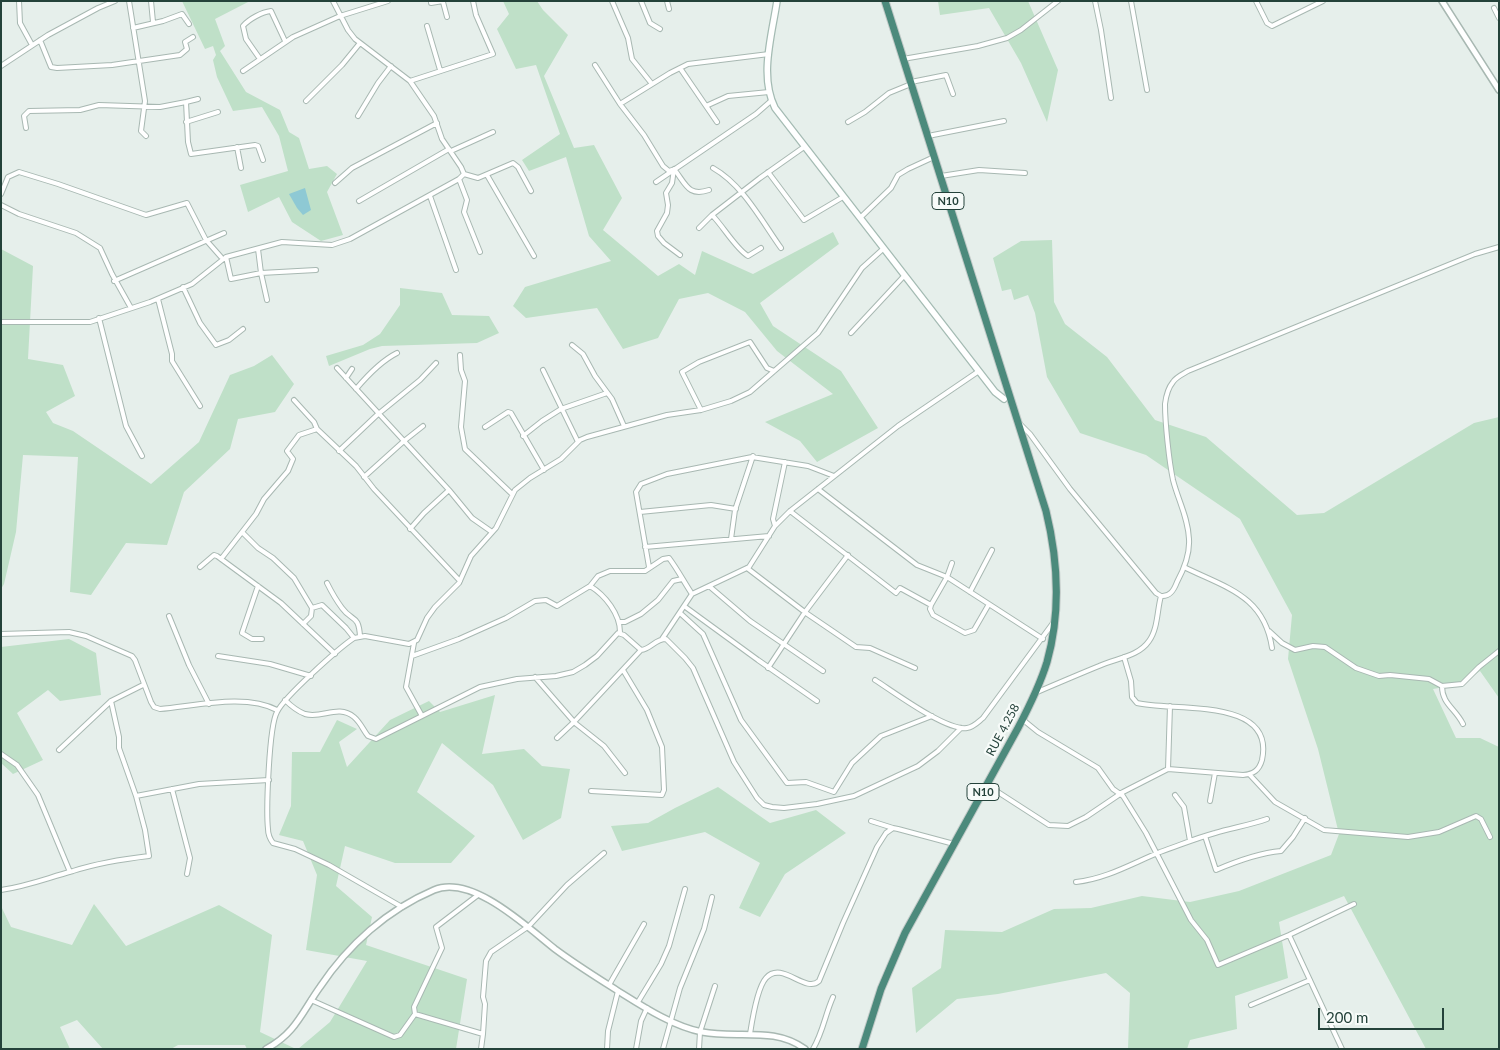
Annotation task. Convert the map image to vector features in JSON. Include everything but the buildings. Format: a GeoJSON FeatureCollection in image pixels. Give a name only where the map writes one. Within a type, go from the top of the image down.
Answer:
{"type":"FeatureCollection","features":[{"type":"Feature","properties":{"kind":"highway","name":"N10"},"geometry":{"type":"LineString","coordinates":[[885,1],[1008,400]]}},
{"type":"Feature","properties":{"kind":"highway","name":"RUE 4.258"},"geometry":{"type":"LineString","coordinates":[[862,1049],[872,1015],[892,961],[1022,719],[1046,663],[1054,621],[1056,586],[1051,532],[1018,422],[1008,400]]}},
{"type":"Feature","properties":{"kind":"main road"},"geometry":{"type":"LineString","coordinates":[[777,1],[769,54],[768,78],[769,92],[779,115],[995,392],[1008,400]]}},
{"type":"Feature","properties":{"kind":"street"},"geometry":{"type":"LineString","coordinates":[[19,1],[20,24],[32,45]]}},
{"type":"Feature","properties":{"kind":"street"},"geometry":{"type":"LineString","coordinates":[[1,66],[40,40],[98,8],[115,1]]}},
{"type":"Feature","properties":{"kind":"street"},"geometry":{"type":"LineString","coordinates":[[129,1],[146,107],[141,129],[142,133],[146,136]]}},
{"type":"Feature","properties":{"kind":"street"},"geometry":{"type":"LineString","coordinates":[[151,1],[154,22]]}},
{"type":"Feature","properties":{"kind":"street"},"geometry":{"type":"LineString","coordinates":[[333,1],[350,34],[410,81],[431,111],[442,139],[464,174],[474,178],[487,175],[513,163],[518,166],[531,191]]}},
{"type":"Feature","properties":{"kind":"street"},"geometry":{"type":"LineString","coordinates":[[243,71],[285,41],[340,16],[388,1]]}},
{"type":"Feature","properties":{"kind":"street"},"geometry":{"type":"LineString","coordinates":[[431,1],[432,3],[443,1],[447,18]]}},
{"type":"Feature","properties":{"kind":"street"},"geometry":{"type":"LineString","coordinates":[[410,81],[493,54],[476,15],[473,1]]}},
{"type":"Feature","properties":{"kind":"street"},"geometry":{"type":"LineString","coordinates":[[612,1],[628,38],[632,59],[652,84]]}},
{"type":"Feature","properties":{"kind":"street"},"geometry":{"type":"LineString","coordinates":[[641,1],[650,23],[660,29]]}},
{"type":"Feature","properties":{"kind":"street"},"geometry":{"type":"LineString","coordinates":[[667,1],[669,8]]}},
{"type":"Feature","properties":{"kind":"street"},"geometry":{"type":"LineString","coordinates":[[903,59],[978,46],[1007,38],[1021,30],[1058,1]]}},
{"type":"Feature","properties":{"kind":"street"},"geometry":{"type":"LineString","coordinates":[[1095,1],[1111,98]]}},
{"type":"Feature","properties":{"kind":"street"},"geometry":{"type":"LineString","coordinates":[[1131,1],[1147,90]]}},
{"type":"Feature","properties":{"kind":"street"},"geometry":{"type":"LineString","coordinates":[[1256,1],[1267,23],[1272,26],[1323,1]]}},
{"type":"Feature","properties":{"kind":"street"},"geometry":{"type":"LineString","coordinates":[[1442,1],[1498,87]]}},
{"type":"Feature","properties":{"kind":"street"},"geometry":{"type":"LineString","coordinates":[[1494,8],[1499,18]]}},
{"type":"Feature","properties":{"kind":"street"},"geometry":{"type":"LineString","coordinates":[[260,59],[244,33],[243,26],[248,22],[271,11],[285,41]]}},
{"type":"Feature","properties":{"kind":"street"},"geometry":{"type":"LineString","coordinates":[[133,28],[182,14],[189,24]]}},
{"type":"Feature","properties":{"kind":"street"},"geometry":{"type":"LineString","coordinates":[[427,26],[440,70]]}},
{"type":"Feature","properties":{"kind":"street"},"geometry":{"type":"LineString","coordinates":[[40,40],[52,68],[140,62],[182,54],[187,49],[185,42],[193,37]]}},
{"type":"Feature","properties":{"kind":"street"},"geometry":{"type":"LineString","coordinates":[[306,101],[342,65],[360,43]]}},
{"type":"Feature","properties":{"kind":"street"},"geometry":{"type":"LineString","coordinates":[[620,104],[680,68],[692,63],[769,54]]}},
{"type":"Feature","properties":{"kind":"street"},"geometry":{"type":"LineString","coordinates":[[595,65],[620,104],[644,135],[663,166],[669,171],[674,169]]}},
{"type":"Feature","properties":{"kind":"street"},"geometry":{"type":"LineString","coordinates":[[358,116],[378,82],[391,66]]}},
{"type":"Feature","properties":{"kind":"street"},"geometry":{"type":"LineString","coordinates":[[680,68],[716,122]]}},
{"type":"Feature","properties":{"kind":"street"},"geometry":{"type":"LineString","coordinates":[[848,122],[865,112],[889,93],[911,83],[946,75],[953,94]]}},
{"type":"Feature","properties":{"kind":"street"},"geometry":{"type":"LineString","coordinates":[[706,106],[728,96],[769,92]]}},
{"type":"Feature","properties":{"kind":"street"},"geometry":{"type":"LineString","coordinates":[[26,128],[24,116],[28,111],[80,110],[100,105],[160,107],[198,98]]}},
{"type":"Feature","properties":{"kind":"street"},"geometry":{"type":"LineString","coordinates":[[656,182],[756,114],[772,100]]}},
{"type":"Feature","properties":{"kind":"street"},"geometry":{"type":"LineString","coordinates":[[186,102],[186,122],[191,154],[257,145],[263,160]]}},
{"type":"Feature","properties":{"kind":"street"},"geometry":{"type":"LineString","coordinates":[[186,122],[218,112]]}},
{"type":"Feature","properties":{"kind":"street"},"geometry":{"type":"LineString","coordinates":[[928,136],[1004,121]]}},
{"type":"Feature","properties":{"kind":"street"},"geometry":{"type":"LineString","coordinates":[[335,183],[352,168],[437,123]]}},
{"type":"Feature","properties":{"kind":"street"},"geometry":{"type":"LineString","coordinates":[[359,201],[450,150],[493,132]]}},
{"type":"Feature","properties":{"kind":"street"},"geometry":{"type":"LineString","coordinates":[[699,228],[712,214],[804,146]]}},
{"type":"Feature","properties":{"kind":"street"},"geometry":{"type":"LineString","coordinates":[[237,147],[241,168]]}},
{"type":"Feature","properties":{"kind":"street"},"geometry":{"type":"LineString","coordinates":[[860,218],[891,188],[898,175],[908,168],[934,158]]}},
{"type":"Feature","properties":{"kind":"street"},"geometry":{"type":"LineString","coordinates":[[713,168],[732,182],[742,193],[780,248]]}},
{"type":"Feature","properties":{"kind":"street"},"geometry":{"type":"LineString","coordinates":[[674,169],[692,192],[698,194],[708,190]]}},
{"type":"Feature","properties":{"kind":"street"},"geometry":{"type":"LineString","coordinates":[[674,169],[672,183],[666,193],[667,213],[657,232],[664,243],[680,255]]}},
{"type":"Feature","properties":{"kind":"street"},"geometry":{"type":"LineString","coordinates":[[940,176],[979,170],[1026,173]]}},
{"type":"Feature","properties":{"kind":"street"},"geometry":{"type":"LineString","coordinates":[[1,194],[8,177],[19,172],[146,215],[187,203],[206,240],[224,257],[231,278],[261,273],[316,270]]}},
{"type":"Feature","properties":{"kind":"street"},"geometry":{"type":"LineString","coordinates":[[768,172],[804,220],[843,196]]}},
{"type":"Feature","properties":{"kind":"street"},"geometry":{"type":"LineString","coordinates":[[1,322],[90,322],[158,299],[192,284],[224,257],[282,242],[332,245],[350,239],[430,196],[460,179],[464,174]]}},
{"type":"Feature","properties":{"kind":"street"},"geometry":{"type":"LineString","coordinates":[[487,175],[534,256]]}},
{"type":"Feature","properties":{"kind":"street"},"geometry":{"type":"LineString","coordinates":[[460,179],[467,200],[464,212],[480,252]]}},
{"type":"Feature","properties":{"kind":"street"},"geometry":{"type":"LineString","coordinates":[[430,196],[456,270]]}},
{"type":"Feature","properties":{"kind":"street"},"geometry":{"type":"LineString","coordinates":[[1,205],[19,214],[76,233],[100,248],[114,281],[132,308]]}},
{"type":"Feature","properties":{"kind":"street"},"geometry":{"type":"LineString","coordinates":[[712,214],[742,252],[748,256],[761,248]]}},
{"type":"Feature","properties":{"kind":"street"},"geometry":{"type":"LineString","coordinates":[[114,281],[224,233]]}},
{"type":"Feature","properties":{"kind":"street"},"geometry":{"type":"LineString","coordinates":[[1018,422],[1033,437],[1070,489],[1156,593],[1161,596],[1168,596],[1173,591],[1184,568],[1189,540],[1188,526],[1173,480],[1165,404],[1173,381],[1188,371],[1467,257],[1499,247]]}},
{"type":"Feature","properties":{"kind":"street"},"geometry":{"type":"LineString","coordinates":[[258,248],[261,273],[268,300]]}},
{"type":"Feature","properties":{"kind":"street"},"geometry":{"type":"LineString","coordinates":[[422,716],[406,687],[414,643],[421,636],[428,618],[435,607],[460,580],[471,556],[502,518],[512,494],[522,484],[560,459],[578,442],[587,437],[667,415],[701,410],[731,401],[750,392],[818,333],[862,268],[883,249]]}},
{"type":"Feature","properties":{"kind":"street"},"geometry":{"type":"LineString","coordinates":[[851,333],[904,276]]}},
{"type":"Feature","properties":{"kind":"street"},"geometry":{"type":"LineString","coordinates":[[183,288],[200,323],[216,345],[229,340],[243,329]]}},
{"type":"Feature","properties":{"kind":"street"},"geometry":{"type":"LineString","coordinates":[[158,299],[172,354],[172,361],[200,406]]}},
{"type":"Feature","properties":{"kind":"street"},"geometry":{"type":"LineString","coordinates":[[99,318],[126,426],[142,456]]}},
{"type":"Feature","properties":{"kind":"street"},"geometry":{"type":"LineString","coordinates":[[701,410],[682,372],[699,362],[750,342],[767,368],[774,371]]}},
{"type":"Feature","properties":{"kind":"street"},"geometry":{"type":"LineString","coordinates":[[572,345],[583,354],[595,376],[607,392],[624,426]]}},
{"type":"Feature","properties":{"kind":"street"},"geometry":{"type":"LineString","coordinates":[[356,389],[371,373],[397,353]]}},
{"type":"Feature","properties":{"kind":"street"},"geometry":{"type":"LineString","coordinates":[[460,355],[461,370],[465,381],[461,427],[465,449],[512,494]]}},
{"type":"Feature","properties":{"kind":"street"},"geometry":{"type":"LineString","coordinates":[[340,451],[378,414],[420,380],[436,363]]}},
{"type":"Feature","properties":{"kind":"street"},"geometry":{"type":"LineString","coordinates":[[337,368],[449,490],[472,518],[492,532]]}},
{"type":"Feature","properties":{"kind":"street"},"geometry":{"type":"LineString","coordinates":[[346,378],[352,369]]}},
{"type":"Feature","properties":{"kind":"street"},"geometry":{"type":"LineString","coordinates":[[543,370],[578,442]]}},
{"type":"Feature","properties":{"kind":"street"},"geometry":{"type":"LineString","coordinates":[[662,639],[692,594],[747,568],[775,526],[790,511],[898,426],[979,370]]}},
{"type":"Feature","properties":{"kind":"street"},"geometry":{"type":"LineString","coordinates":[[523,436],[561,409],[607,392]]}},
{"type":"Feature","properties":{"kind":"street"},"geometry":{"type":"LineString","coordinates":[[294,400],[314,422],[317,429],[356,466],[410,528],[460,580]]}},
{"type":"Feature","properties":{"kind":"street"},"geometry":{"type":"LineString","coordinates":[[485,427],[508,412],[544,470]]}},
{"type":"Feature","properties":{"kind":"street"},"geometry":{"type":"LineString","coordinates":[[364,476],[423,426]]}},
{"type":"Feature","properties":{"kind":"street"},"geometry":{"type":"LineString","coordinates":[[221,559],[256,514],[264,498],[288,471],[293,459],[287,451],[295,440],[299,435],[317,429]]}},
{"type":"Feature","properties":{"kind":"street"},"geometry":{"type":"LineString","coordinates":[[649,567],[636,492],[641,484],[667,474],[752,457],[808,466],[834,476]]}},
{"type":"Feature","properties":{"kind":"street"},"geometry":{"type":"LineString","coordinates":[[731,539],[736,509],[752,457]]}},
{"type":"Feature","properties":{"kind":"street"},"geometry":{"type":"LineString","coordinates":[[775,526],[773,519],[785,462]]}},
{"type":"Feature","properties":{"kind":"street"},"geometry":{"type":"LineString","coordinates":[[818,489],[917,565],[947,577],[1042,639]]}},
{"type":"Feature","properties":{"kind":"street"},"geometry":{"type":"LineString","coordinates":[[410,528],[424,512],[449,490]]}},
{"type":"Feature","properties":{"kind":"street"},"geometry":{"type":"LineString","coordinates":[[640,512],[711,505],[736,509]]}},
{"type":"Feature","properties":{"kind":"street"},"geometry":{"type":"LineString","coordinates":[[790,511],[896,593],[900,588],[931,605]]}},
{"type":"Feature","properties":{"kind":"street"},"geometry":{"type":"LineString","coordinates":[[242,532],[294,578],[312,608],[311,616],[303,624]]}},
{"type":"Feature","properties":{"kind":"street"},"geometry":{"type":"LineString","coordinates":[[645,547],[770,536]]}},
{"type":"Feature","properties":{"kind":"street"},"geometry":{"type":"LineString","coordinates":[[970,592],[992,550]]}},
{"type":"Feature","properties":{"kind":"street"},"geometry":{"type":"LineString","coordinates":[[769,668],[805,612],[848,555]]}},
{"type":"Feature","properties":{"kind":"street"},"geometry":{"type":"LineString","coordinates":[[200,567],[214,556],[221,559],[281,603],[335,654]]}},
{"type":"Feature","properties":{"kind":"street"},"geometry":{"type":"LineString","coordinates":[[412,656],[459,640],[506,618],[535,600],[546,600],[557,606],[590,586],[598,576],[610,571],[644,571],[663,559],[669,558],[692,594]]}},
{"type":"Feature","properties":{"kind":"street"},"geometry":{"type":"LineString","coordinates":[[952,563],[947,577],[931,605],[930,609],[933,615],[965,634],[974,630],[989,604]]}},
{"type":"Feature","properties":{"kind":"street"},"geometry":{"type":"LineString","coordinates":[[747,568],[805,612],[856,646],[870,648],[915,668]]}},
{"type":"Feature","properties":{"kind":"street"},"geometry":{"type":"LineString","coordinates":[[1184,568],[1244,597],[1253,605],[1269,631],[1282,643],[1295,650],[1314,646],[1325,647],[1356,668],[1379,676],[1390,675],[1429,679],[1442,686],[1462,684],[1499,651]]}},
{"type":"Feature","properties":{"kind":"street"},"geometry":{"type":"LineString","coordinates":[[620,622],[625,622],[641,614],[658,600],[673,581],[682,579]]}},
{"type":"Feature","properties":{"kind":"street"},"geometry":{"type":"LineString","coordinates":[[326,583],[342,609],[356,619],[360,637]]}},
{"type":"Feature","properties":{"kind":"street"},"geometry":{"type":"LineString","coordinates":[[258,586],[242,633],[252,639],[262,639]]}},
{"type":"Feature","properties":{"kind":"street"},"geometry":{"type":"LineString","coordinates":[[590,586],[601,593],[620,622],[620,632],[641,650]]}},
{"type":"Feature","properties":{"kind":"street"},"geometry":{"type":"LineString","coordinates":[[709,586],[750,621],[823,671]]}},
{"type":"Feature","properties":{"kind":"street"},"geometry":{"type":"LineString","coordinates":[[1034,694],[1143,648],[1150,640],[1154,631],[1161,596]]}},
{"type":"Feature","properties":{"kind":"street"},"geometry":{"type":"LineString","coordinates":[[312,608],[322,604],[354,638]]}},
{"type":"Feature","properties":{"kind":"street"},"geometry":{"type":"LineString","coordinates":[[684,606],[817,701]]}},
{"type":"Feature","properties":{"kind":"street"},"geometry":{"type":"LineString","coordinates":[[680,613],[703,634],[741,720],[787,783],[806,782],[834,792],[852,763],[882,736],[932,716]]}},
{"type":"Feature","properties":{"kind":"street"},"geometry":{"type":"LineString","coordinates":[[169,616],[189,665],[209,704]]}},
{"type":"Feature","properties":{"kind":"street"},"geometry":{"type":"LineString","coordinates":[[875,680],[932,716],[961,728],[970,728],[983,718],[1054,621]]}},
{"type":"Feature","properties":{"kind":"street"},"geometry":{"type":"LineString","coordinates":[[1269,631],[1272,648]]}},
{"type":"Feature","properties":{"kind":"street"},"geometry":{"type":"LineString","coordinates":[[285,700],[295,709],[306,714],[318,715],[340,711],[348,714],[360,723],[366,734],[372,738],[381,737],[480,687],[535,677],[562,675],[585,665],[597,656],[616,634],[620,632]]}},
{"type":"Feature","properties":{"kind":"street"},"geometry":{"type":"LineString","coordinates":[[1,634],[79,633],[132,656],[154,707],[160,710],[232,702],[260,703],[277,710]]}},
{"type":"Feature","properties":{"kind":"street"},"geometry":{"type":"LineString","coordinates":[[402,907],[329,865],[295,849],[273,843],[268,829],[269,780],[273,721],[277,710],[285,700],[354,638],[365,636],[409,644],[414,643]]}},
{"type":"Feature","properties":{"kind":"street"},"geometry":{"type":"LineString","coordinates":[[557,738],[641,650],[662,639],[669,641],[693,668],[734,762],[757,798],[764,805],[784,808],[818,804],[854,796],[918,766],[938,751],[961,728]]}},
{"type":"Feature","properties":{"kind":"street"},"geometry":{"type":"LineString","coordinates":[[218,656],[270,664],[311,676]]}},
{"type":"Feature","properties":{"kind":"street"},"geometry":{"type":"LineString","coordinates":[[987,785],[1049,825],[1068,826],[1086,817],[1121,794],[1168,769],[1249,774],[1258,770],[1263,755],[1263,742],[1252,725],[1230,713],[1214,709],[1142,704],[1134,701],[1131,681],[1124,657]]}},
{"type":"Feature","properties":{"kind":"street"},"geometry":{"type":"LineString","coordinates":[[591,791],[662,795],[664,790],[662,746],[647,710],[623,670]]}},
{"type":"Feature","properties":{"kind":"street"},"geometry":{"type":"LineString","coordinates":[[535,677],[574,722],[604,746],[625,773]]}},
{"type":"Feature","properties":{"kind":"street"},"geometry":{"type":"LineString","coordinates":[[59,750],[111,701],[143,685]]}},
{"type":"Feature","properties":{"kind":"street"},"geometry":{"type":"LineString","coordinates":[[1442,686],[1442,697],[1463,724]]}},
{"type":"Feature","properties":{"kind":"street"},"geometry":{"type":"LineString","coordinates":[[1,890],[26,886],[112,861],[149,856],[145,830],[136,796],[119,748],[119,737],[111,701]]}},
{"type":"Feature","properties":{"kind":"street"},"geometry":{"type":"LineString","coordinates":[[1168,769],[1170,706]]}},
{"type":"Feature","properties":{"kind":"street"},"geometry":{"type":"LineString","coordinates":[[1022,719],[1038,732],[1098,768],[1110,785],[1121,794],[1146,833],[1191,920],[1206,940],[1218,965],[1289,935],[1354,904]]}},
{"type":"Feature","properties":{"kind":"street"},"geometry":{"type":"LineString","coordinates":[[1,754],[17,765],[38,795],[70,872]]}},
{"type":"Feature","properties":{"kind":"street"},"geometry":{"type":"LineString","coordinates":[[1210,802],[1215,773]]}},
{"type":"Feature","properties":{"kind":"street"},"geometry":{"type":"LineString","coordinates":[[1249,774],[1275,802],[1324,830],[1408,837],[1439,832],[1476,816],[1481,819],[1490,837]]}},
{"type":"Feature","properties":{"kind":"street"},"geometry":{"type":"LineString","coordinates":[[136,796],[231,781],[269,780]]}},
{"type":"Feature","properties":{"kind":"street"},"geometry":{"type":"LineString","coordinates":[[172,789],[190,858],[186,874]]}},
{"type":"Feature","properties":{"kind":"street"},"geometry":{"type":"LineString","coordinates":[[1175,796],[1184,807],[1190,841]]}},
{"type":"Feature","properties":{"kind":"street"},"geometry":{"type":"LineString","coordinates":[[1205,836],[1216,870],[1244,858],[1281,851],[1305,818]]}},
{"type":"Feature","properties":{"kind":"street"},"geometry":{"type":"LineString","coordinates":[[1076,882],[1088,881],[1205,836],[1268,819]]}},
{"type":"Feature","properties":{"kind":"street"},"geometry":{"type":"LineString","coordinates":[[871,821],[954,844]]}},
{"type":"Feature","properties":{"kind":"street"},"geometry":{"type":"LineString","coordinates":[[750,1034],[754,1009],[762,984],[768,977],[777,973],[783,973],[809,984],[815,984],[819,981],[877,848],[886,833],[893,828]]}},
{"type":"Feature","properties":{"kind":"street"},"geometry":{"type":"LineString","coordinates":[[481,1049],[485,1004],[483,997],[486,957],[529,926],[567,885],[604,853]]}},
{"type":"Feature","properties":{"kind":"street"},"geometry":{"type":"LineString","coordinates":[[269,1048],[292,1030],[311,1000],[347,952],[381,922],[402,907],[442,887],[452,886],[478,895],[504,909],[529,926],[574,962],[618,991],[678,1026],[700,1032],[725,1035],[750,1034],[789,1039],[805,1049]]}},
{"type":"Feature","properties":{"kind":"street"},"geometry":{"type":"LineString","coordinates":[[638,1002],[661,964],[669,946],[685,889]]}},
{"type":"Feature","properties":{"kind":"street"},"geometry":{"type":"LineString","coordinates":[[311,1000],[394,1037],[400,1035],[415,1014],[414,1006],[442,948],[436,927],[478,895]]}},
{"type":"Feature","properties":{"kind":"street"},"geometry":{"type":"LineString","coordinates":[[663,1049],[680,988],[704,929],[712,898]]}},
{"type":"Feature","properties":{"kind":"street"},"geometry":{"type":"LineString","coordinates":[[609,984],[644,924]]}},
{"type":"Feature","properties":{"kind":"street"},"geometry":{"type":"LineString","coordinates":[[1289,935],[1342,1049]]}},
{"type":"Feature","properties":{"kind":"street"},"geometry":{"type":"LineString","coordinates":[[1251,1005],[1310,980]]}},
{"type":"Feature","properties":{"kind":"street"},"geometry":{"type":"LineString","coordinates":[[699,1049],[700,1032],[715,986]]}},
{"type":"Feature","properties":{"kind":"street"},"geometry":{"type":"LineString","coordinates":[[607,1049],[608,1031],[618,991]]}},
{"type":"Feature","properties":{"kind":"street"},"geometry":{"type":"LineString","coordinates":[[813,1049],[821,1036],[826,1014],[833,997]]}},
{"type":"Feature","properties":{"kind":"street"},"geometry":{"type":"LineString","coordinates":[[636,1049],[641,1021],[647,1008]]}},
{"type":"Feature","properties":{"kind":"street"},"geometry":{"type":"LineString","coordinates":[[415,1014],[483,1034]]}},
{"type":"Feature","properties":{"kind":"green space"},"geometry":{"type":"Polygon","coordinates":[[[182,1],[250,1],[215,19],[225,46],[220,51],[246,92],[280,110],[289,132],[299,138],[309,169],[327,166],[337,174],[327,192],[343,235],[321,241],[292,222],[279,197],[248,212],[240,185],[288,171],[279,136],[262,107],[233,111],[217,77],[213,60],[216,55],[213,46],[205,49],[182,1]]]}},
{"type":"Feature","properties":{"kind":"green space"},"geometry":{"type":"Polygon","coordinates":[[[503,1],[537,1],[543,10],[568,35],[544,76],[574,148],[594,145],[622,198],[603,230],[658,276],[679,264],[695,275],[702,251],[753,274],[833,232],[839,244],[760,303],[773,326],[841,371],[878,428],[817,462],[800,441],[765,422],[833,394],[777,351],[745,312],[708,293],[679,299],[658,338],[623,349],[597,308],[526,318],[513,306],[525,287],[611,261],[589,236],[566,157],[529,171],[522,160],[560,134],[536,65],[516,69],[497,29],[509,14],[503,1]]]}},
{"type":"Feature","properties":{"kind":"green space"},"geometry":{"type":"Polygon","coordinates":[[[938,1],[1028,1],[1058,70],[1047,122],[1021,63],[989,8],[940,15],[938,1]]]}},
{"type":"Feature","properties":{"kind":"green space"},"geometry":{"type":"Polygon","coordinates":[[[1052,240],[1054,302],[1065,324],[1107,357],[1155,420],[1206,437],[1297,515],[1324,513],[1474,423],[1499,417],[1499,698],[1480,671],[1462,684],[1433,689],[1456,738],[1480,738],[1499,747],[1499,1049],[1426,1049],[1344,896],[1279,922],[1288,978],[1235,996],[1237,1029],[1190,1040],[1187,1049],[1128,1049],[1130,993],[1106,973],[998,994],[957,999],[916,1033],[912,988],[941,968],[945,930],[1002,932],[1054,909],[1091,908],[1142,896],[1190,902],[1239,891],[1331,855],[1339,834],[1318,749],[1288,659],[1292,615],[1240,519],[1146,455],[1080,433],[1047,377],[1035,313],[1028,295],[1014,300],[1011,289],[1002,291],[993,258],[1021,241],[1052,240]]]}},
{"type":"Feature","properties":{"kind":"green space"},"geometry":{"type":"Polygon","coordinates":[[[1,249],[33,266],[28,359],[63,365],[75,396],[46,412],[53,423],[73,431],[151,484],[199,442],[230,375],[254,366],[272,355],[294,384],[275,412],[238,419],[230,449],[184,492],[167,545],[126,543],[91,595],[70,592],[78,457],[23,455],[16,532],[4,584],[1,589],[1,249]]]}},
{"type":"Feature","properties":{"kind":"green space"},"geometry":{"type":"Polygon","coordinates":[[[400,288],[442,293],[452,315],[489,316],[499,333],[477,343],[382,346],[329,366],[326,356],[363,345],[380,334],[400,305],[400,288]]]}},
{"type":"Feature","properties":{"kind":"green space"},"geometry":{"type":"Polygon","coordinates":[[[69,639],[96,653],[101,695],[60,701],[48,690],[17,713],[43,760],[13,774],[1,763],[1,647],[69,639]]]}},
{"type":"Feature","properties":{"kind":"green space"},"geometry":{"type":"Polygon","coordinates":[[[495,695],[482,754],[524,749],[542,766],[570,769],[561,818],[523,840],[493,785],[442,743],[417,792],[475,836],[451,863],[395,863],[345,846],[336,886],[372,917],[366,945],[467,979],[456,1049],[298,1049],[330,1022],[367,961],[306,950],[317,875],[303,841],[279,835],[291,806],[292,752],[320,752],[337,720],[357,729],[339,742],[347,767],[390,720],[429,701],[440,712],[495,695]]]}},
{"type":"Feature","properties":{"kind":"green space"},"geometry":{"type":"Polygon","coordinates":[[[718,787],[770,823],[816,810],[846,833],[785,874],[760,917],[739,908],[760,863],[705,832],[622,851],[611,826],[648,823],[718,787]]]}},
{"type":"Feature","properties":{"kind":"green space"},"geometry":{"type":"Polygon","coordinates":[[[94,904],[126,946],[219,905],[272,935],[260,1032],[296,1049],[247,1049],[245,1045],[178,1045],[171,1049],[103,1049],[77,1020],[60,1027],[70,1049],[1,1049],[1,906],[11,927],[72,945],[94,904]]]}},
{"type":"Feature","properties":{"kind":"water"},"geometry":{"type":"Polygon","coordinates":[[[305,188],[311,210],[303,215],[289,194],[305,188]]]}}]}
